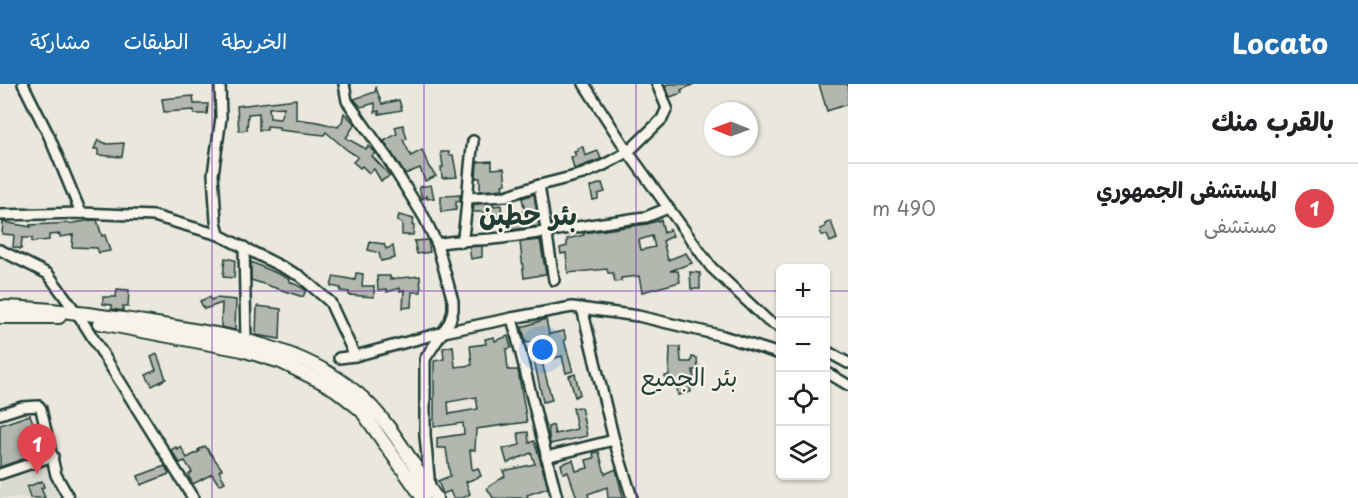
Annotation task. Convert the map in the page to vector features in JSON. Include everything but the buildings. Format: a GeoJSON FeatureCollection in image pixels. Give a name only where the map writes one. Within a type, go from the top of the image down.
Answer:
{"type":"FeatureCollection","features":[{"type":"Feature","properties":{"kind":"main road"},"geometry":{"type":"LineString","coordinates":[[0,307],[44,308],[242,350],[303,372],[336,390],[361,410],[430,495]]}},
{"type":"Feature","properties":{"kind":"main road"},"geometry":{"type":"LineString","coordinates":[[0,317],[77,316],[246,340],[286,351],[328,371],[369,403],[430,495]]}},
{"type":"Feature","properties":{"kind":"street"},"geometry":{"type":"LineString","coordinates":[[23,84],[49,136],[81,213]]}},
{"type":"Feature","properties":{"kind":"street"},"geometry":{"type":"LineString","coordinates":[[219,235],[214,207],[213,174],[222,118],[220,84]]}},
{"type":"Feature","properties":{"kind":"street"},"geometry":{"type":"LineString","coordinates":[[344,84],[347,101],[386,156],[424,217],[437,244],[453,301],[453,310],[444,332],[425,359],[425,435],[430,495]]}},
{"type":"Feature","properties":{"kind":"street"},"geometry":{"type":"LineString","coordinates":[[585,84],[628,152],[711,267],[768,321],[776,325]]}},
{"type":"Feature","properties":{"kind":"street"},"geometry":{"type":"LineString","coordinates":[[468,198],[506,196],[583,174],[628,152],[662,119],[667,108],[657,84]]}},
{"type":"Feature","properties":{"kind":"street"},"geometry":{"type":"LineString","coordinates":[[462,242],[473,141]]}},
{"type":"Feature","properties":{"kind":"street"},"geometry":{"type":"LineString","coordinates":[[539,185],[554,280]]}},
{"type":"Feature","properties":{"kind":"street"},"geometry":{"type":"LineString","coordinates":[[437,244],[453,240],[462,242],[546,232],[646,217],[668,208]]}},
{"type":"Feature","properties":{"kind":"street"},"geometry":{"type":"LineString","coordinates":[[0,215],[81,213],[154,216],[219,235],[300,276],[330,302],[355,356]]}},
{"type":"Feature","properties":{"kind":"street"},"geometry":{"type":"LineString","coordinates":[[244,247],[246,340]]}},
{"type":"Feature","properties":{"kind":"street"},"geometry":{"type":"LineString","coordinates":[[0,250],[48,274],[193,498]]}},
{"type":"Feature","properties":{"kind":"street"},"geometry":{"type":"LineString","coordinates":[[339,358],[355,356],[444,332],[572,307],[638,316],[723,336],[776,353]]}},
{"type":"Feature","properties":{"kind":"street"},"geometry":{"type":"LineString","coordinates":[[582,308],[614,440],[632,498]]}},
{"type":"Feature","properties":{"kind":"street"},"geometry":{"type":"LineString","coordinates":[[512,318],[557,498]]}},
{"type":"Feature","properties":{"kind":"street"},"geometry":{"type":"LineString","coordinates":[[830,354],[848,363]]}},
{"type":"Feature","properties":{"kind":"street"},"geometry":{"type":"LineString","coordinates":[[830,375],[848,384]]}},
{"type":"Feature","properties":{"kind":"street"},"geometry":{"type":"LineString","coordinates":[[0,414],[22,407],[39,406],[44,415],[58,479],[69,498]]}},
{"type":"Feature","properties":{"kind":"street"},"geometry":{"type":"LineString","coordinates":[[546,457],[614,440]]}},
{"type":"Feature","properties":{"kind":"street"},"geometry":{"type":"LineString","coordinates":[[0,474],[53,456]]}},
{"type":"Feature","properties":{"kind":"shaded area"},"geometry":{"type":"Polygon","coordinates":[[[47,466],[59,498],[0,498],[0,483],[47,466]]]}},
{"type":"Feature","properties":{"kind":"place","name":"المستشفى الجمهوري"},"geometry":{"type":"Point","coordinates":[37,474]}},
{"type":"Feature","properties":{"kind":"district","name":"بئر حطبن"},"geometry":{"type":"Point","coordinates":[528,213]}},
{"type":"Feature","properties":{"kind":"district","name":"بئر الجميع"},"geometry":{"type":"Point","coordinates":[689,376]}}]}
